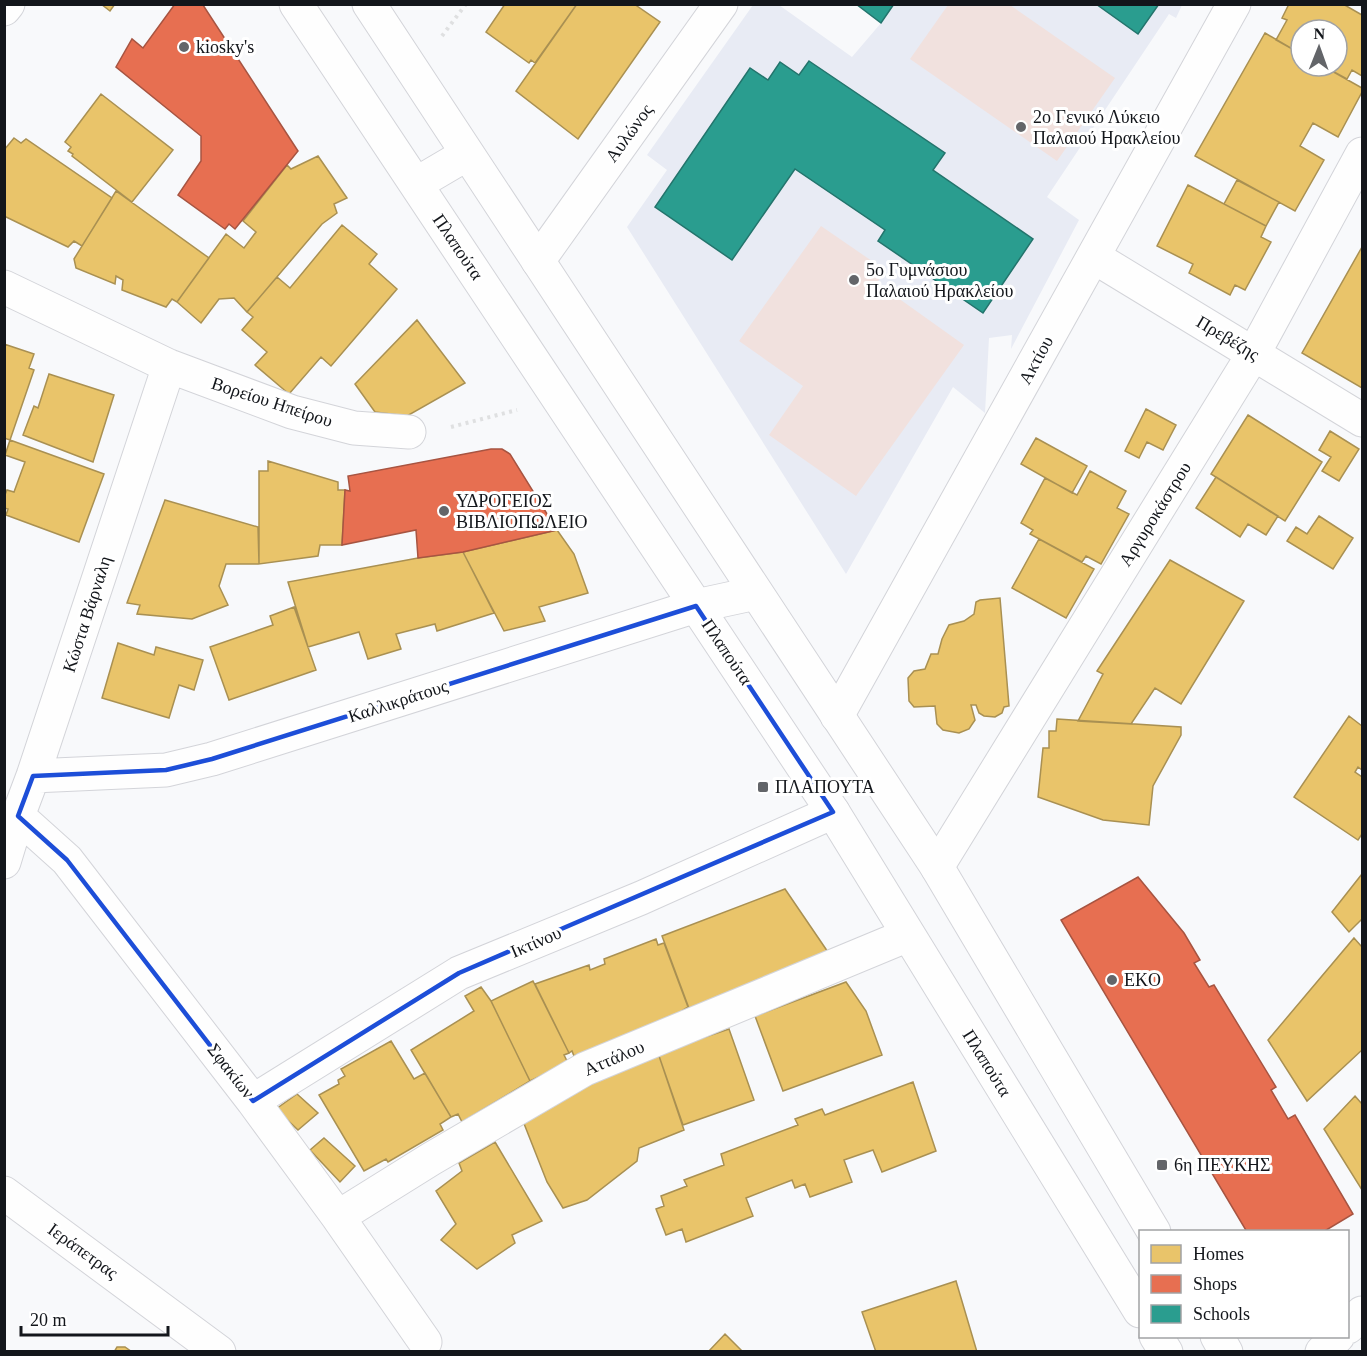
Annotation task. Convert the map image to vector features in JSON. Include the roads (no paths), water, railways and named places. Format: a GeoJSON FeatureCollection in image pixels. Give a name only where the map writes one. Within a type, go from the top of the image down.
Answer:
{"type":"FeatureCollection","features":[{"type":"Feature","properties":{"kind":"street"},"geometry":{"type":"LineString","coordinates":[[4,9],[8,4]]}},
{"type":"Feature","properties":{"kind":"street","name":"Πλαπούτα"},"geometry":{"type":"LineString","coordinates":[[297,4],[833,812],[1139,1309]]}},
{"type":"Feature","properties":{"kind":"street"},"geometry":{"type":"LineString","coordinates":[[369,4],[937,867],[1153,1230]]}},
{"type":"Feature","properties":{"kind":"street","name":"Αυλώνος"},"geometry":{"type":"LineString","coordinates":[[538,261],[721,4]]}},
{"type":"Feature","properties":{"kind":"street","name":"Ακτίου"},"geometry":{"type":"LineString","coordinates":[[837,716],[1234,4]]}},
{"type":"Feature","properties":{"kind":"street"},"geometry":{"type":"LineString","coordinates":[[416,184],[467,154]]}},
{"type":"Feature","properties":{"kind":"street","name":"Αργυροκάστρου"},"geometry":{"type":"LineString","coordinates":[[937,867],[1254,353],[1362,154]]}},
{"type":"Feature","properties":{"kind":"street","name":"Πρεβέζης"},"geometry":{"type":"LineString","coordinates":[[1094,257],[1362,420]]}},
{"type":"Feature","properties":{"kind":"street","name":"Βορείου Ηπείρου"},"geometry":{"type":"LineString","coordinates":[[4,287],[169,366],[292,412],[354,428],[409,432]]}},
{"type":"Feature","properties":{"kind":"street","name":"Κώστα Βάρναλη"},"geometry":{"type":"LineString","coordinates":[[4,862],[169,366]]}},
{"type":"Feature","properties":{"kind":"street","name":"Καλλικράτους"},"geometry":{"type":"LineString","coordinates":[[33,776],[166,770],[212,759],[696,606],[756,592]]}},
{"type":"Feature","properties":{"kind":"street","name":"Ικτίνου"},"geometry":{"type":"LineString","coordinates":[[253,1101],[459,973],[641,898],[833,812]]}},
{"type":"Feature","properties":{"kind":"street","name":"Σφακίων"},"geometry":{"type":"LineString","coordinates":[[18,816],[67,860],[253,1101],[338,1217],[425,1342]]}},
{"type":"Feature","properties":{"kind":"street","name":"Αττάλου"},"geometry":{"type":"LineString","coordinates":[[338,1217],[431,1159],[585,1069],[908,935]]}},
{"type":"Feature","properties":{"kind":"street","name":"Ιεράπετρας"},"geometry":{"type":"LineString","coordinates":[[4,1193],[219,1352]]}},
{"type":"Feature","properties":{"kind":"street"},"geometry":{"type":"LineString","coordinates":[[1349,1325],[1362,1313]]}},
{"type":"Feature","properties":{"kind":"street"},"geometry":{"type":"LineString","coordinates":[[1157,1338],[1166,1352]]}},
{"type":"Feature","properties":{"kind":"street"},"geometry":{"type":"LineString","coordinates":[[1218,1338],[1226,1352]]}},
{"type":"Feature","properties":{"kind":"street"},"geometry":{"type":"LineString","coordinates":[[1322,1352],[1336,1338]]}},
{"type":"Feature","properties":{"kind":"place","name":"kiosky's"},"geometry":{"type":"Point","coordinates":[184,47]}},
{"type":"Feature","properties":{"kind":"place","name":"2ο Γενικό Λύκειο Παλαιού Ηρακλείου"},"geometry":{"type":"Point","coordinates":[1021,127]}},
{"type":"Feature","properties":{"kind":"place","name":"5ο Γυμνάσιου Παλαιού Ηρακλείου"},"geometry":{"type":"Point","coordinates":[854,280]}},
{"type":"Feature","properties":{"kind":"place","name":"ΥΔΡΟΓΕΙΟΣ ΒΙΒΛΙΟΠΩΛΕΙΟ"},"geometry":{"type":"Point","coordinates":[444,511]}},
{"type":"Feature","properties":{"kind":"place","name":"ΠΛΑΠΟΥΤΑ"},"geometry":{"type":"Point","coordinates":[763,787]}},
{"type":"Feature","properties":{"kind":"place","name":"EKO"},"geometry":{"type":"Point","coordinates":[1112,980]}},
{"type":"Feature","properties":{"kind":"place","name":"6η ΠΕΥΚΗΣ"},"geometry":{"type":"Point","coordinates":[1162,1165]}}]}
